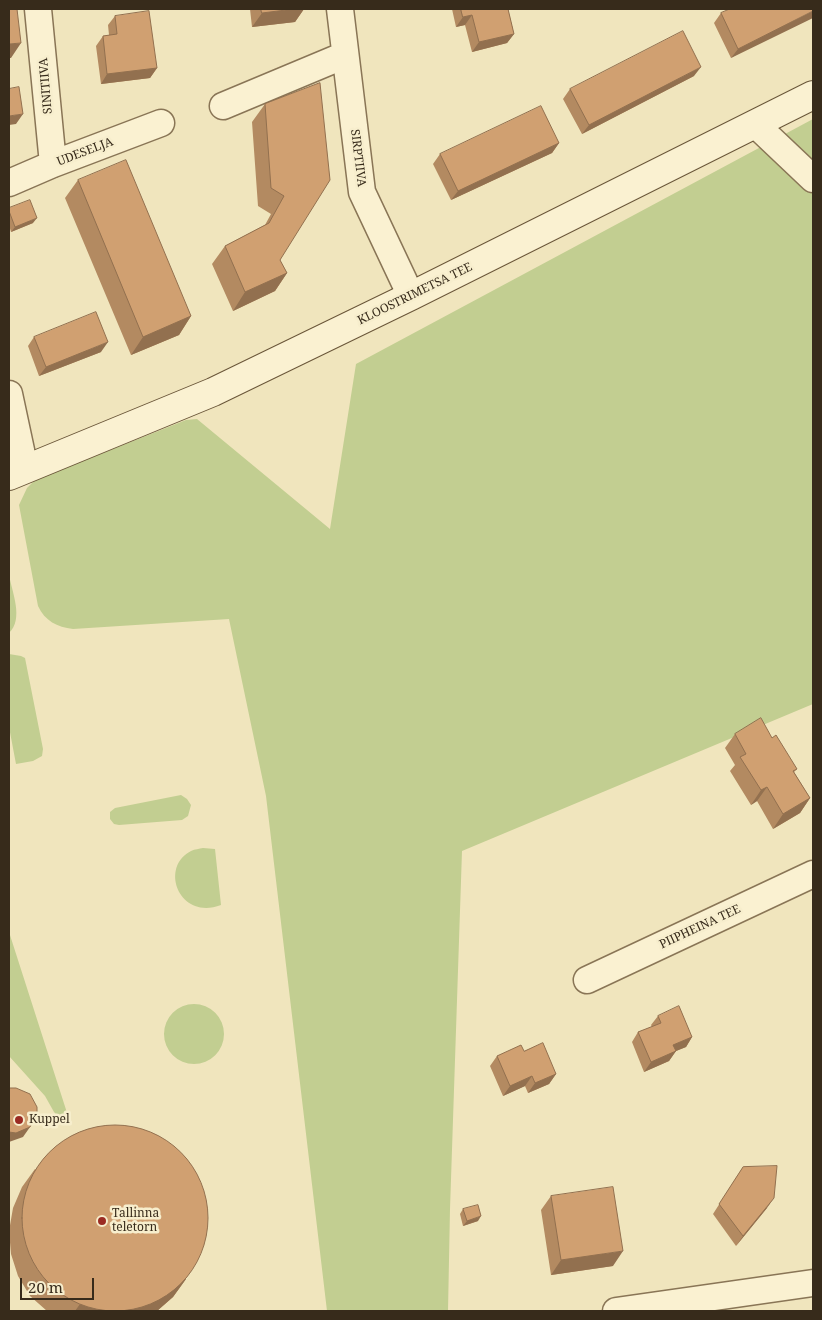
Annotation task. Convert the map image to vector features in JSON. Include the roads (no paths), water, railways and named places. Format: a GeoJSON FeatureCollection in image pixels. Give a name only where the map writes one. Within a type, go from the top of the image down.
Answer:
{"type":"FeatureCollection","features":[{"type":"Feature","properties":{"kind":"main road","name":"KLOOSTRIMETSA TEE"},"geometry":{"type":"LineString","coordinates":[[17,472],[213,392],[411,296],[813,95]]}},
{"type":"Feature","properties":{"kind":"street","name":"SINITIIVA"},"geometry":{"type":"LineString","coordinates":[[38,9],[53,164]]}},
{"type":"Feature","properties":{"kind":"street","name":"SIRPTIIVA"},"geometry":{"type":"LineString","coordinates":[[340,9],[362,192],[411,296]]}},
{"type":"Feature","properties":{"kind":"street"},"geometry":{"type":"LineString","coordinates":[[224,106],[345,55]]}},
{"type":"Feature","properties":{"kind":"street","name":"UDESELJA"},"geometry":{"type":"LineString","coordinates":[[9,183],[53,164],[161,123]]}},
{"type":"Feature","properties":{"kind":"street"},"geometry":{"type":"LineString","coordinates":[[755,124],[813,179]]}},
{"type":"Feature","properties":{"kind":"street"},"geometry":{"type":"LineString","coordinates":[[9,394],[17,472]]}},
{"type":"Feature","properties":{"kind":"street","name":"PIIPHEINA TEE"},"geometry":{"type":"LineString","coordinates":[[587,980],[813,874]]}},
{"type":"Feature","properties":{"kind":"street"},"geometry":{"type":"LineString","coordinates":[[616,1311],[721,1303],[813,1283]]}},
{"type":"Feature","properties":{"kind":"place","name":"Kuppel"},"geometry":{"type":"Point","coordinates":[19,1120]}},
{"type":"Feature","properties":{"kind":"place","name":"Tallinna teletorn"},"geometry":{"type":"Point","coordinates":[102,1221]}}]}
